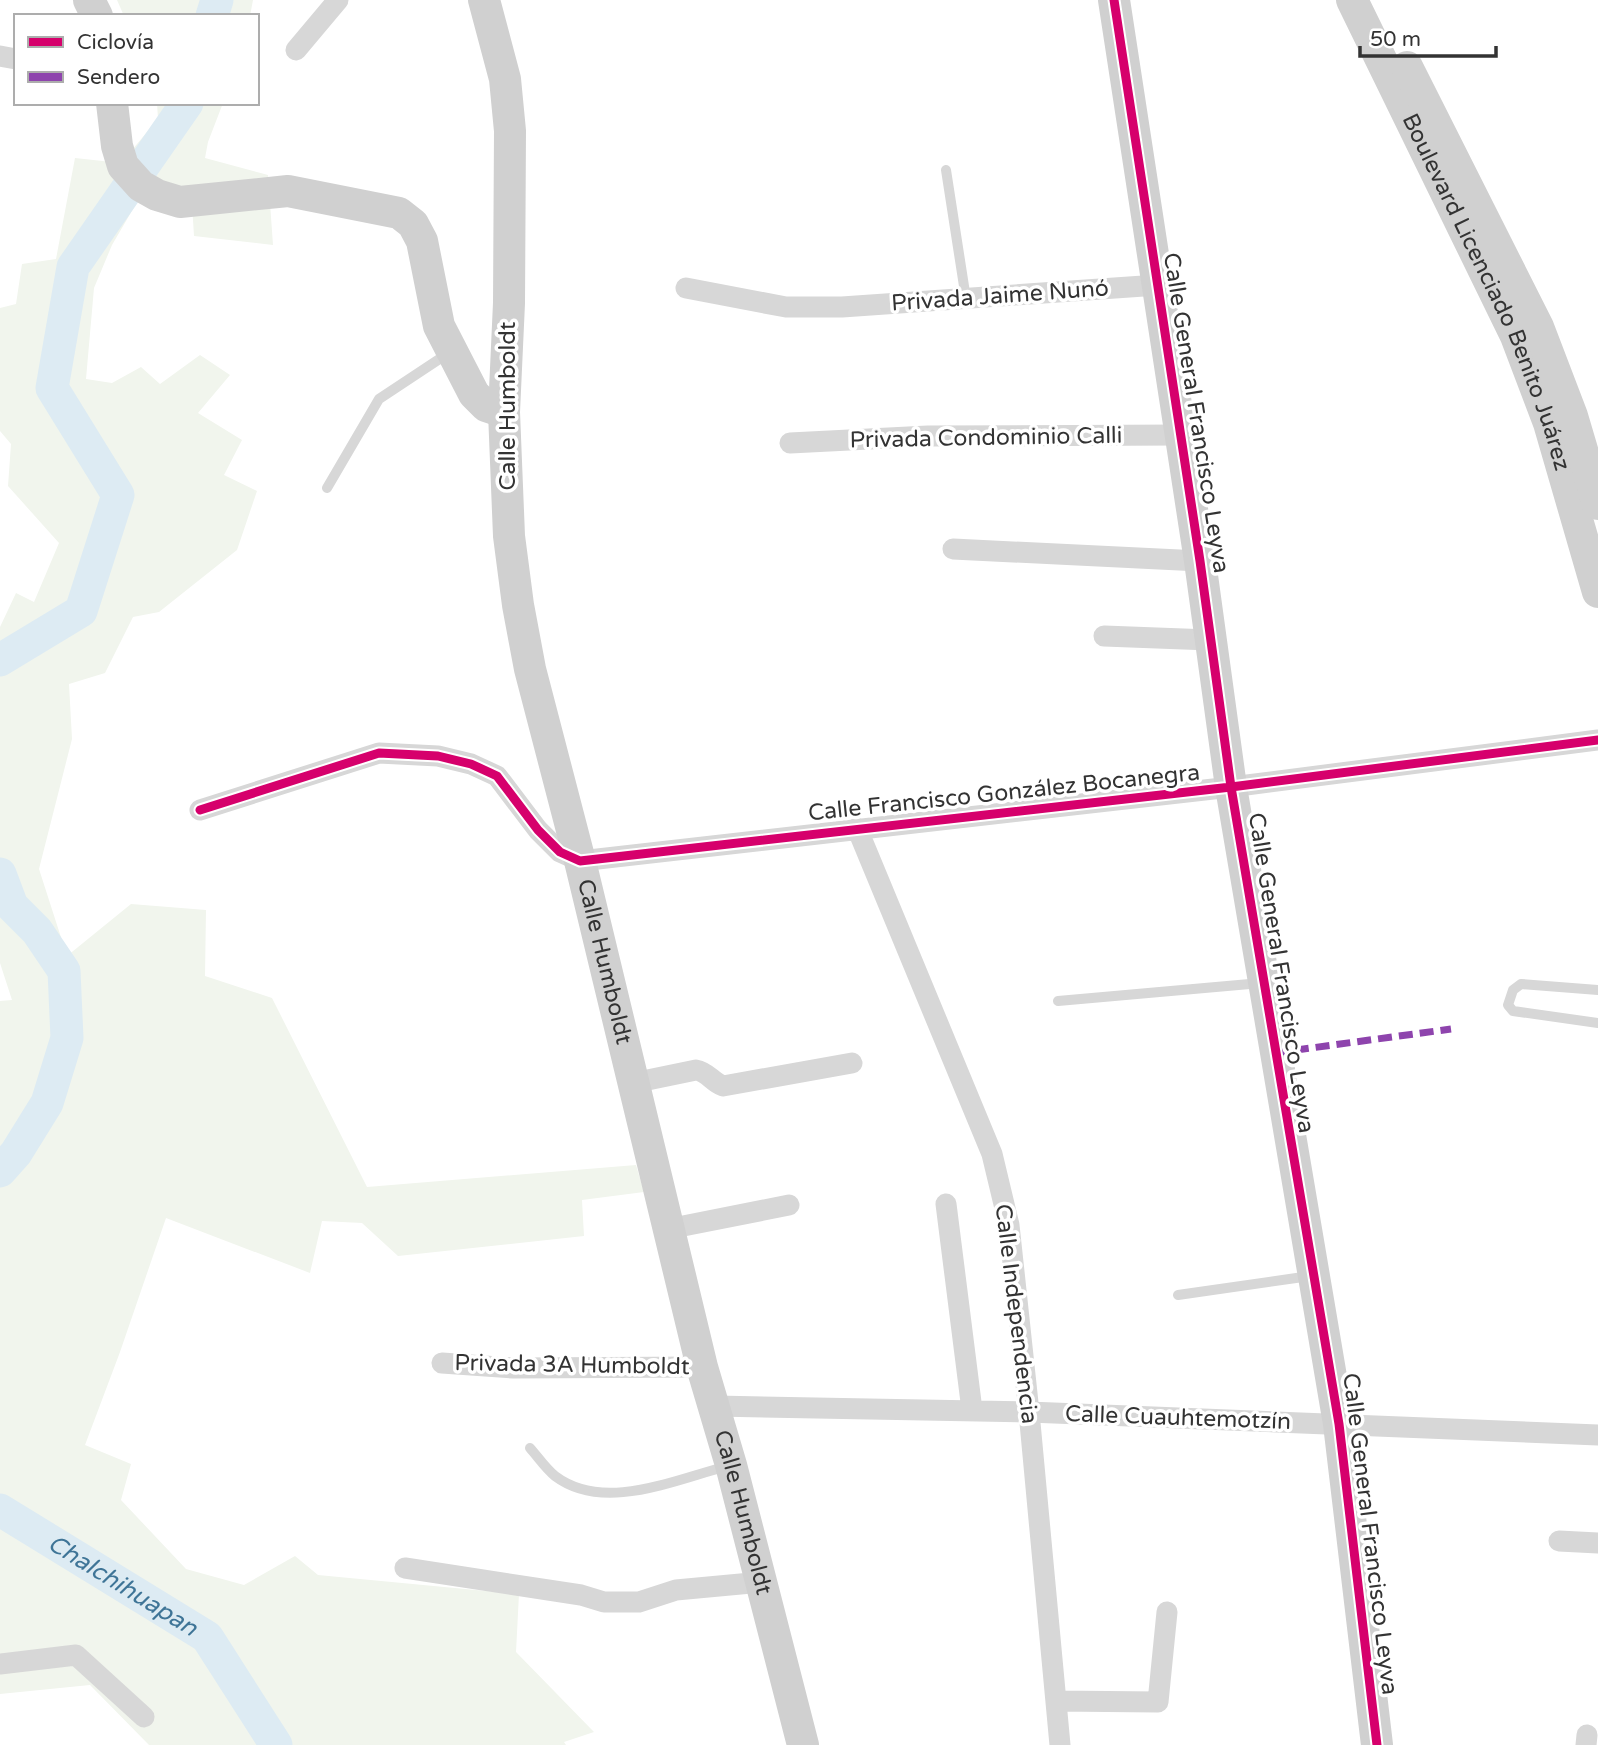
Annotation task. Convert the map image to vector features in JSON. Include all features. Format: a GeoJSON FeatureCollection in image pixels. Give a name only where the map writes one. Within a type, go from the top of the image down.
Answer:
{"type":"FeatureCollection","features":[{"type":"Feature","properties":{"kind":"street"},"geometry":{"type":"LineString","coordinates":[[296,50],[338,0]]}},
{"type":"Feature","properties":{"kind":"street","name":"Calle Humboldt"},"geometry":{"type":"LineString","coordinates":[[484,0],[505,79],[510,131],[509,303],[504,412],[509,536],[518,605],[530,669],[580,862],[702,1367],[731,1465],[803,1745]]}},
{"type":"Feature","properties":{"kind":"street","name":"Calle General Francisco Leyva"},"geometry":{"type":"LineString","coordinates":[[1114,0],[1200,561],[1231,787],[1339,1424],[1377,1745]]}},
{"type":"Feature","properties":{"kind":"street","name":"Boulevard Licenciado Benito Juárez"},"geometry":{"type":"LineString","coordinates":[[1352,0],[1572,416],[1598,504]]}},
{"type":"Feature","properties":{"kind":"street","name":"Boulevard Licenciado Benito Juárez"},"geometry":{"type":"LineString","coordinates":[[1375,0],[1527,331],[1549,423],[1598,592]]}},
{"type":"Feature","properties":{"kind":"street"},"geometry":{"type":"LineString","coordinates":[[113,105],[117,146],[123,166],[141,186],[157,195],[180,202],[288,191],[399,213],[413,224],[422,241],[439,326],[474,394],[486,406],[504,412]]}},
{"type":"Feature","properties":{"kind":"street","name":"Privada Jaime Nunó"},"geometry":{"type":"LineString","coordinates":[[686,288],[786,307],[842,307],[1158,285]]}},
{"type":"Feature","properties":{"kind":"street","name":"Privada Condominio Calli"},"geometry":{"type":"LineString","coordinates":[[790,443],[928,436],[1181,435]]}},
{"type":"Feature","properties":{"kind":"street"},"geometry":{"type":"LineString","coordinates":[[953,550],[1200,561]]}},
{"type":"Feature","properties":{"kind":"street"},"geometry":{"type":"LineString","coordinates":[[1104,636],[1210,640]]}},
{"type":"Feature","properties":{"kind":"street","name":"Calle Francisco González Bocanegra"},"geometry":{"type":"LineString","coordinates":[[580,862],[1231,787],[1598,740]]}},
{"type":"Feature","properties":{"kind":"street"},"geometry":{"type":"LineString","coordinates":[[200,810],[379,753],[438,756],[471,764],[497,776],[538,830],[560,852],[580,862]]}},
{"type":"Feature","properties":{"kind":"street","name":"Calle Independencia"},"geometry":{"type":"LineString","coordinates":[[857,828],[992,1154],[1009,1225],[1061,1744]]}},
{"type":"Feature","properties":{"kind":"street"},"geometry":{"type":"LineString","coordinates":[[633,1083],[696,1070],[704,1072],[723,1086],[852,1062]]}},
{"type":"Feature","properties":{"kind":"street"},"geometry":{"type":"LineString","coordinates":[[946,1204],[972,1410]]}},
{"type":"Feature","properties":{"kind":"street"},"geometry":{"type":"LineString","coordinates":[[668,1229],[789,1205]]}},
{"type":"Feature","properties":{"kind":"street","name":"Privada 3A Humboldt"},"geometry":{"type":"LineString","coordinates":[[442,1363],[513,1368],[702,1367]]}},
{"type":"Feature","properties":{"kind":"street","name":"Calle Cuauhtemotzín"},"geometry":{"type":"LineString","coordinates":[[715,1406],[972,1410],[1598,1435]]}},
{"type":"Feature","properties":{"kind":"street"},"geometry":{"type":"LineString","coordinates":[[1559,1541],[1598,1543]]}},
{"type":"Feature","properties":{"kind":"street"},"geometry":{"type":"LineString","coordinates":[[405,1568],[582,1595],[604,1602],[639,1602],[676,1590],[762,1582]]}},
{"type":"Feature","properties":{"kind":"street"},"geometry":{"type":"LineString","coordinates":[[1056,1701],[1158,1702],[1167,1612]]}},
{"type":"Feature","properties":{"kind":"street"},"geometry":{"type":"LineString","coordinates":[[0,1664],[76,1656],[144,1717]]}},
{"type":"Feature","properties":{"kind":"lane"},"geometry":{"type":"LineString","coordinates":[[946,170],[966,299]]}},
{"type":"Feature","properties":{"kind":"lane"},"geometry":{"type":"LineString","coordinates":[[327,488],[379,399],[452,351]]}},
{"type":"Feature","properties":{"kind":"lane"},"geometry":{"type":"LineString","coordinates":[[1058,1001],[1263,983]]}},
{"type":"Feature","properties":{"kind":"lane"},"geometry":{"type":"LineString","coordinates":[[1598,990],[1521,984],[1513,990],[1508,1005],[1513,1011],[1598,1023]]}},
{"type":"Feature","properties":{"kind":"lane"},"geometry":{"type":"LineString","coordinates":[[1178,1295],[1313,1276]]}},
{"type":"Feature","properties":{"kind":"lane"},"geometry":{"type":"LineString","coordinates":[[530,1448],[555,1476],[584,1491],[624,1494],[731,1465]]}},
{"type":"Feature","properties":{"kind":"shaded area"},"geometry":{"type":"Polygon","coordinates":[[[117,0],[253,0],[250,14],[123,14],[117,0]]]}},
{"type":"Feature","properties":{"kind":"shaded area"},"geometry":{"type":"Polygon","coordinates":[[[157,105],[222,105],[205,158],[268,175],[273,245],[194,236],[192,204],[140,197],[112,245],[94,288],[86,379],[112,383],[141,367],[160,384],[200,355],[230,375],[198,413],[242,440],[224,475],[257,491],[237,550],[159,612],[133,617],[105,673],[69,684],[72,739],[39,869],[67,956],[131,904],[206,910],[205,976],[272,998],[367,1187],[636,1165],[644,1192],[582,1200],[584,1236],[398,1256],[362,1223],[322,1221],[310,1273],[166,1218],[85,1445],[131,1464],[121,1500],[186,1569],[244,1585],[295,1556],[318,1575],[519,1594],[516,1652],[594,1732],[564,1742],[566,1745],[149,1745],[90,1685],[0,1694],[0,1001],[12,1000],[0,963],[0,627],[16,593],[34,602],[59,543],[8,486],[11,444],[0,431],[0,308],[16,304],[22,264],[56,259],[75,158],[121,163],[158,119],[157,105]]]}},
{"type":"Feature","properties":{"kind":"waterway","name":"Chalchihuapan"},"geometry":{"type":"LineString","coordinates":[[213,14],[217,0]]}},
{"type":"Feature","properties":{"kind":"waterway","name":"Chalchihuapan"},"geometry":{"type":"LineString","coordinates":[[0,660],[81,611],[118,495],[52,388],[73,267],[186,105]]}},
{"type":"Feature","properties":{"kind":"waterway","name":"Chalchihuapan"},"geometry":{"type":"LineString","coordinates":[[0,874],[12,906],[37,931],[64,971],[67,1038],[47,1103],[16,1153],[0,1171]]}},
{"type":"Feature","properties":{"kind":"waterway","name":"Chalchihuapan"},"geometry":{"type":"LineString","coordinates":[[0,1510],[207,1637],[276,1745]]}},
{"type":"Feature","properties":{"kind":"marked path"},"geometry":{"type":"LineString","coordinates":[[1274,1053],[1451,1029]]}},
{"type":"Feature","properties":{"kind":"cycle path"},"geometry":{"type":"LineString","coordinates":[[1114,0],[1200,561],[1231,787],[1339,1424],[1377,1745]]}},
{"type":"Feature","properties":{"kind":"cycle path"},"geometry":{"type":"LineString","coordinates":[[200,810],[379,753],[438,756],[471,764],[497,776],[538,830],[560,852],[580,861],[1231,787],[1598,740]]}}]}
